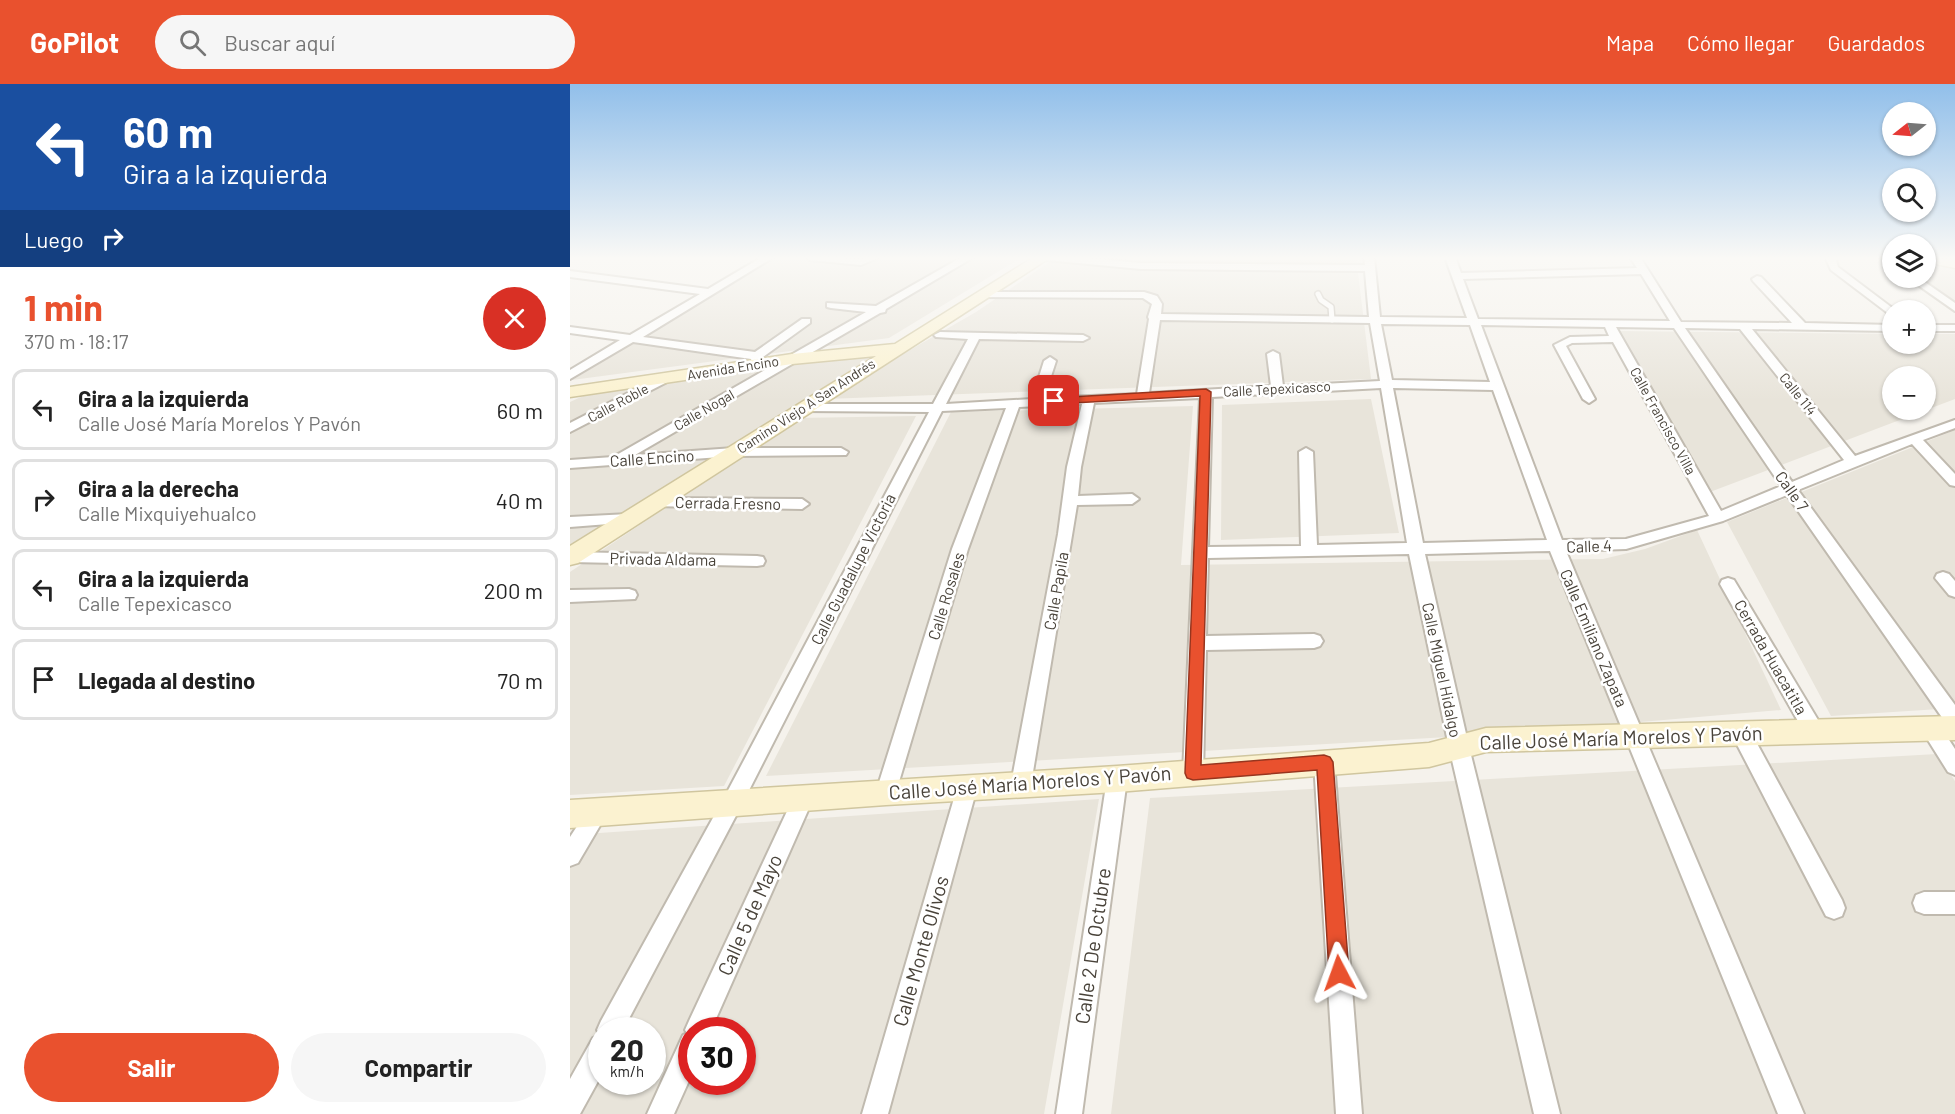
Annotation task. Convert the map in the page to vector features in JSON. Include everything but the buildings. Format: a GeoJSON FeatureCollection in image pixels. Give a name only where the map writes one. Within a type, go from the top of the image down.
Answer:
{"type":"FeatureCollection","features":[{"type":"Feature","properties":{"kind":"street"},"geometry":{"type":"LineString","coordinates":[[570,375],[688,305]]}},
{"type":"Feature","properties":{"kind":"street"},"geometry":{"type":"LineString","coordinates":[[832,305],[880,310]]}},
{"type":"Feature","properties":{"kind":"street","name":"Calle Nogal"},"geometry":{"type":"LineString","coordinates":[[617,460],[888,305]]}},
{"type":"Feature","properties":{"kind":"street","name":"Camino Viejo A San Andrés"},"geometry":{"type":"LineString","coordinates":[[570,557],[968,305]]}},
{"type":"Feature","properties":{"kind":"street"},"geometry":{"type":"LineString","coordinates":[[1143,395],[1157,305]]}},
{"type":"Feature","properties":{"kind":"street","name":"Calle Miguel Hidalgo"},"geometry":{"type":"LineString","coordinates":[[1373,305],[1416,548],[1458,747],[1548,1114]]}},
{"type":"Feature","properties":{"kind":"street","name":"Calle Emiliano Zapata"},"geometry":{"type":"LineString","coordinates":[[1466,305],[1557,548],[1791,1114]]}},
{"type":"Feature","properties":{"kind":"street","name":"Calle 7"},"geometry":{"type":"LineString","coordinates":[[1666,305],[1947,726],[1955,766]]}},
{"type":"Feature","properties":{"kind":"street"},"geometry":{"type":"LineString","coordinates":[[1781,305],[1803,328]]}},
{"type":"Feature","properties":{"kind":"street"},"geometry":{"type":"LineString","coordinates":[[1154,317],[1679,327],[1882,328]]}},
{"type":"Feature","properties":{"kind":"street"},"geometry":{"type":"LineString","coordinates":[[570,330],[757,360],[806,321]]}},
{"type":"Feature","properties":{"kind":"street","name":"Calle Francisco Villa"},"geometry":{"type":"LineString","coordinates":[[1609,325],[1718,518]]}},
{"type":"Feature","properties":{"kind":"street","name":"Calle 114"},"geometry":{"type":"LineString","coordinates":[[1744,327],[1852,462]]}},
{"type":"Feature","properties":{"kind":"street"},"geometry":{"type":"LineString","coordinates":[[1936,328],[1955,328]]}},
{"type":"Feature","properties":{"kind":"street"},"geometry":{"type":"LineString","coordinates":[[940,335],[1083,338]]}},
{"type":"Feature","properties":{"kind":"street","name":"Calle Guadalupe Victoria"},"geometry":{"type":"LineString","coordinates":[[617,1017],[732,803],[975,336]]}},
{"type":"Feature","properties":{"kind":"street"},"geometry":{"type":"LineString","coordinates":[[1589,399],[1560,345],[1570,340],[1617,339]]}},
{"type":"Feature","properties":{"kind":"street","name":"Avenida Encino"},"geometry":{"type":"LineString","coordinates":[[570,392],[665,378],[757,360],[896,349]]}},
{"type":"Feature","properties":{"kind":"street"},"geometry":{"type":"LineString","coordinates":[[1273,354],[1277,389]]}},
{"type":"Feature","properties":{"kind":"street"},"geometry":{"type":"LineString","coordinates":[[1036,402],[1050,361]]}},
{"type":"Feature","properties":{"kind":"street","name":"Calle Roble"},"geometry":{"type":"LineString","coordinates":[[570,428],[665,378]]}},
{"type":"Feature","properties":{"kind":"street","name":"Calle Tepexicasco"},"geometry":{"type":"LineString","coordinates":[[805,407],[936,408],[1143,395],[1386,384],[1497,386]]}},
{"type":"Feature","properties":{"kind":"street"},"geometry":{"type":"LineString","coordinates":[[1193,773],[1206,392]]}},
{"type":"Feature","properties":{"kind":"street","name":"Calle Papila"},"geometry":{"type":"LineString","coordinates":[[1021,783],[1066,534],[1069,501],[1089,399]]}},
{"type":"Feature","properties":{"kind":"street","name":"Calle Rosales"},"geometry":{"type":"LineString","coordinates":[[886,792],[960,549],[1014,403]]}},
{"type":"Feature","properties":{"kind":"street","name":"Calle 4"},"geometry":{"type":"LineString","coordinates":[[1201,553],[1416,548],[1557,548],[1626,544],[1718,518],[1852,462],[1955,424]]}},
{"type":"Feature","properties":{"kind":"street"},"geometry":{"type":"LineString","coordinates":[[1914,438],[1955,482]]}},
{"type":"Feature","properties":{"kind":"street","name":"Calle Encino"},"geometry":{"type":"LineString","coordinates":[[570,464],[734,452],[841,452]]}},
{"type":"Feature","properties":{"kind":"street"},"geometry":{"type":"LineString","coordinates":[[1306,452],[1309,550]]}},
{"type":"Feature","properties":{"kind":"street"},"geometry":{"type":"LineString","coordinates":[[1069,501],[1132,499]]}},
{"type":"Feature","properties":{"kind":"street","name":"Cerrada Fresno"},"geometry":{"type":"LineString","coordinates":[[655,502],[802,504]]}},
{"type":"Feature","properties":{"kind":"street"},"geometry":{"type":"LineString","coordinates":[[570,522],[629,519]]}},
{"type":"Feature","properties":{"kind":"street","name":"Privada Aldama"},"geometry":{"type":"LineString","coordinates":[[570,557],[757,561]]}},
{"type":"Feature","properties":{"kind":"street"},"geometry":{"type":"LineString","coordinates":[[1943,578],[1955,591]]}},
{"type":"Feature","properties":{"kind":"street","name":"Cerrada Huacatitla"},"geometry":{"type":"LineString","coordinates":[[1728,584],[1814,731]]}},
{"type":"Feature","properties":{"kind":"street"},"geometry":{"type":"LineString","coordinates":[[570,596],[629,595]]}},
{"type":"Feature","properties":{"kind":"street"},"geometry":{"type":"LineString","coordinates":[[1196,643],[1314,641]]}},
{"type":"Feature","properties":{"kind":"street","name":"Calle José María Morelos Y Pavón"},"geometry":{"type":"LineString","coordinates":[[570,814],[1021,783],[1117,779],[1428,755],[1486,740],[1947,726]]}},
{"type":"Feature","properties":{"kind":"street"},"geometry":{"type":"LineString","coordinates":[[1741,733],[1834,908]]}},
{"type":"Feature","properties":{"kind":"street"},"geometry":{"type":"LineString","coordinates":[[1324,762],[1349,1114]]}},
{"type":"Feature","properties":{"kind":"street","name":"Calle 2 De Octubre"},"geometry":{"type":"LineString","coordinates":[[1069,1114],[1117,779]]}},
{"type":"Feature","properties":{"kind":"street","name":"Calle Monte Olivos"},"geometry":{"type":"LineString","coordinates":[[875,1114],[967,788]]}},
{"type":"Feature","properties":{"kind":"street","name":"Calle 5 de Mayo"},"geometry":{"type":"LineString","coordinates":[[704,1017],[803,798]]}},
{"type":"Feature","properties":{"kind":"street"},"geometry":{"type":"LineString","coordinates":[[570,856],[598,812]]}},
{"type":"Feature","properties":{"kind":"street"},"geometry":{"type":"LineString","coordinates":[[1924,903],[1955,903]]}},
{"type":"Feature","properties":{"kind":"street"},"geometry":{"type":"LineString","coordinates":[[570,1106],[588,1073]]}},
{"type":"Feature","properties":{"kind":"street"},"geometry":{"type":"LineString","coordinates":[[660,1114],[678,1075]]}},
{"type":"Feature","properties":{"kind":"lane"},"geometry":{"type":"LineString","coordinates":[[1328,305],[1331,307],[1332,320]]}},
{"type":"Feature","properties":{"kind":"shaded area"},"geometry":{"type":"Polygon","coordinates":[[[697,305],[943,305],[889,338],[572,380],[697,305]]]}},
{"type":"Feature","properties":{"kind":"shaded area"},"geometry":{"type":"Polygon","coordinates":[[[986,305],[1362,305],[1371,379],[825,399],[986,305]]]}},
{"type":"Feature","properties":{"kind":"shaded area"},"geometry":{"type":"Polygon","coordinates":[[[1618,331],[1882,334],[1882,354],[1936,354],[1936,334],[1955,334],[1955,399],[1936,406],[1936,366],[1882,366],[1882,420],[1900,420],[1710,492],[1618,331]]]}},
{"type":"Feature","properties":{"kind":"shaded area"},"geometry":{"type":"Polygon","coordinates":[[[872,357],[570,546],[570,402],[594,391],[786,363],[872,357]]]}},
{"type":"Feature","properties":{"kind":"shaded area"},"geometry":{"type":"Polygon","coordinates":[[[1371,399],[1399,533],[1221,540],[1222,405],[1371,399]]]}},
{"type":"Feature","properties":{"kind":"shaded area"},"geometry":{"type":"Polygon","coordinates":[[[1193,406],[1181,565],[1603,559],[1645,549],[1697,530],[1781,710],[1500,734],[766,776],[951,412],[1193,406]]]}},
{"type":"Feature","properties":{"kind":"shaded area"},"geometry":{"type":"Polygon","coordinates":[[[916,416],[724,786],[570,795],[570,572],[798,418],[916,416]]]}},
{"type":"Feature","properties":{"kind":"shaded area"},"geometry":{"type":"Polygon","coordinates":[[[1955,430],[1955,708],[1831,716],[1727,522],[1955,430]]]}},
{"type":"Feature","properties":{"kind":"shaded area"},"geometry":{"type":"Polygon","coordinates":[[[1937,754],[1955,781],[1955,1114],[1111,1114],[1150,798],[1937,754]]]}},
{"type":"Feature","properties":{"kind":"shaded area"},"geometry":{"type":"Polygon","coordinates":[[[1099,799],[1044,1114],[570,1114],[570,835],[1099,799]]]}},
{"type":"Feature","properties":{"kind":"route"},"geometry":{"type":"LineString","coordinates":[[1054,401],[1206,392],[1193,773],[1324,762],[1339,973]]}}]}
